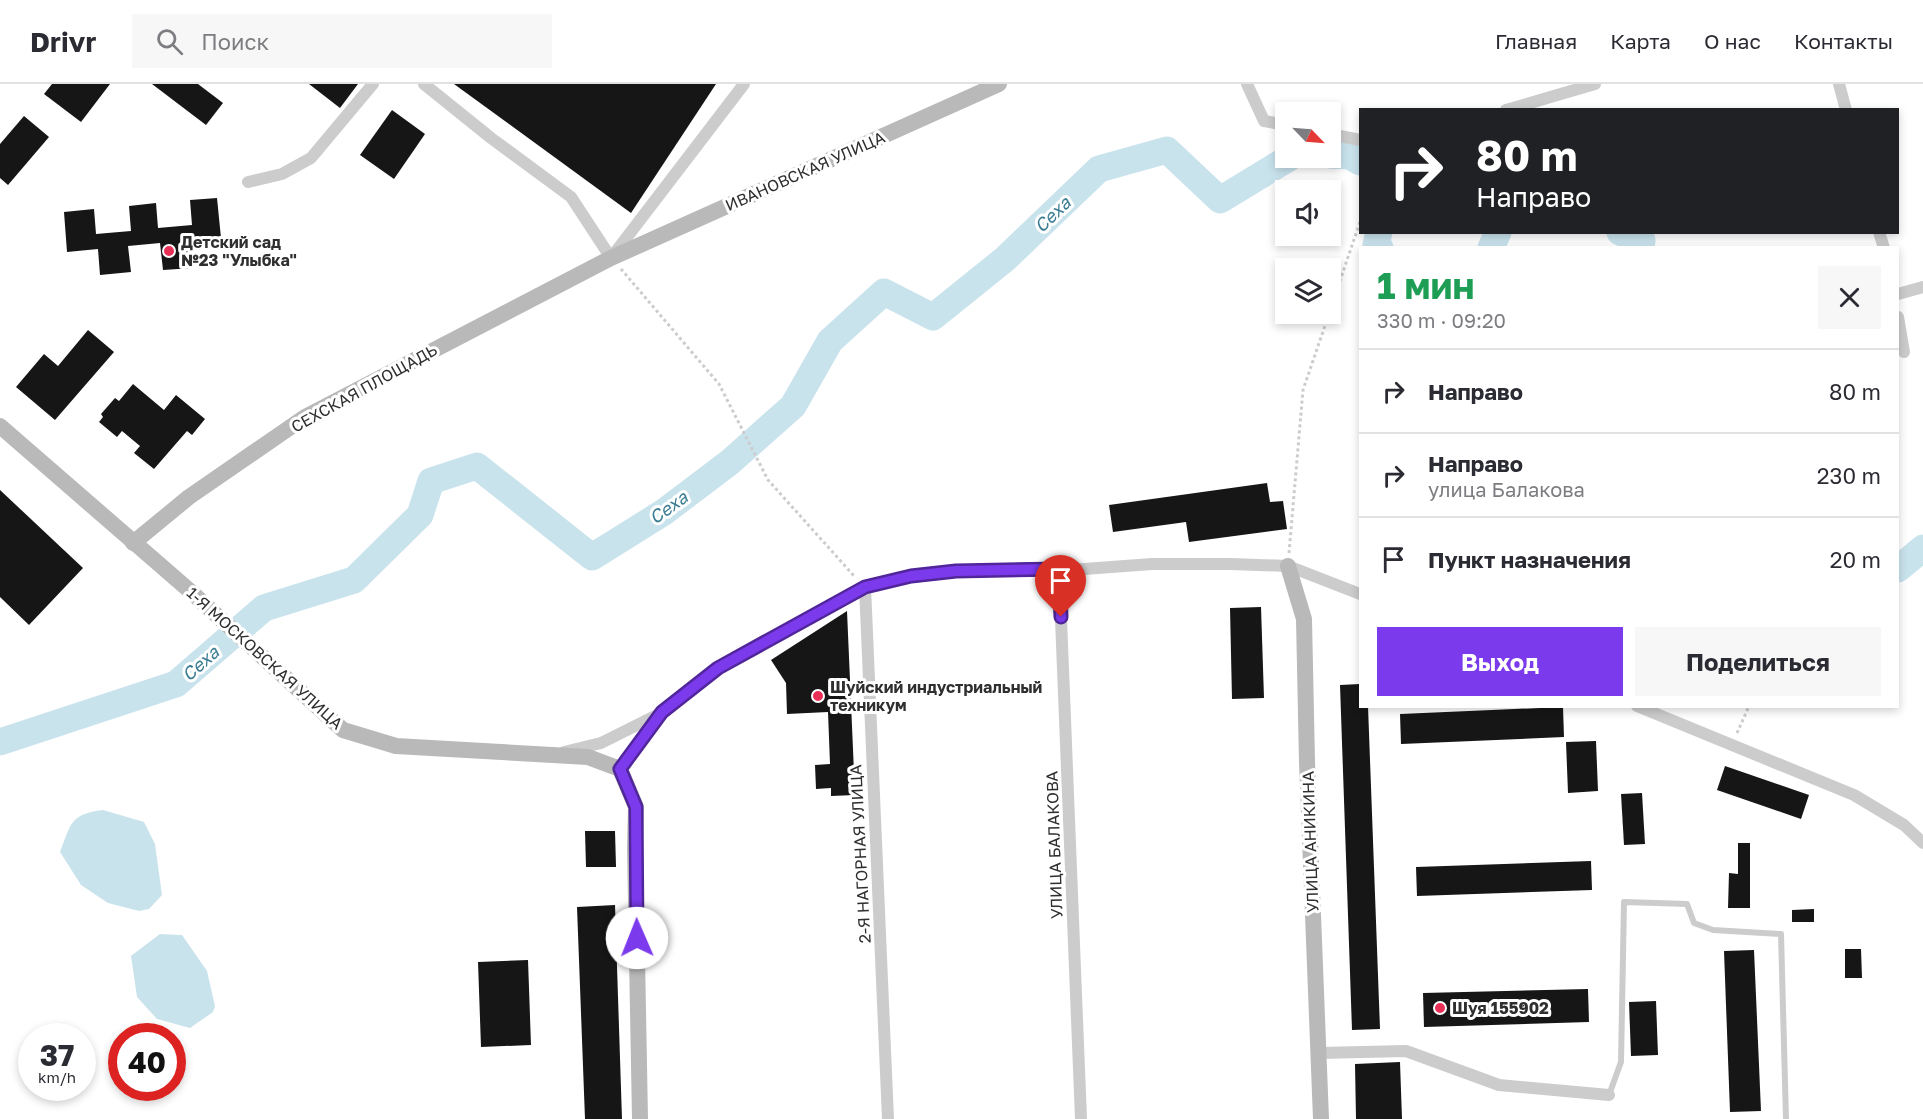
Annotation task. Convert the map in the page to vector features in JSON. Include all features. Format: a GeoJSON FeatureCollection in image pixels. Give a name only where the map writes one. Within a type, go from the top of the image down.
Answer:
{"type":"FeatureCollection","features":[{"type":"Feature","properties":{"kind":"street"},"geometry":{"type":"LineString","coordinates":[[248,182],[282,174],[311,158],[373,84]]}},
{"type":"Feature","properties":{"kind":"street"},"geometry":{"type":"LineString","coordinates":[[424,84],[491,138],[571,197],[611,258],[744,84]]}},
{"type":"Feature","properties":{"kind":"street","name":"ИВАНОВСКАЯ УЛИЦА"},"geometry":{"type":"LineString","coordinates":[[611,258],[999,84]]}},
{"type":"Feature","properties":{"kind":"street"},"geometry":{"type":"LineString","coordinates":[[1247,84],[1264,121],[1275,123]]}},
{"type":"Feature","properties":{"kind":"street"},"geometry":{"type":"LineString","coordinates":[[1513,108],[1595,84]]}},
{"type":"Feature","properties":{"kind":"street"},"geometry":{"type":"LineString","coordinates":[[1839,84],[1845,108]]}},
{"type":"Feature","properties":{"kind":"street"},"geometry":{"type":"LineString","coordinates":[[1341,136],[1359,140]]}},
{"type":"Feature","properties":{"kind":"street","name":"СЕХСКАЯ ПЛОЩАДЬ"},"geometry":{"type":"LineString","coordinates":[[133,543],[189,497],[305,417],[611,258]]}},
{"type":"Feature","properties":{"kind":"street"},"geometry":{"type":"LineString","coordinates":[[1899,294],[1923,287]]}},
{"type":"Feature","properties":{"kind":"street"},"geometry":{"type":"LineString","coordinates":[[1899,323],[1904,352]]}},
{"type":"Feature","properties":{"kind":"street","name":"1-Я МОСКОВСКАЯ УЛИЦА"},"geometry":{"type":"LineString","coordinates":[[0,426],[190,591],[309,701],[344,730],[396,746],[588,757],[620,769]]}},
{"type":"Feature","properties":{"kind":"street"},"geometry":{"type":"LineString","coordinates":[[548,755],[601,743],[662,712],[718,668],[865,587],[911,576],[956,571],[1152,564],[1288,566],[1359,594]]}},
{"type":"Feature","properties":{"kind":"street","name":"УЛИЦА АНИКИНА"},"geometry":{"type":"LineString","coordinates":[[1288,566],[1304,619],[1321,1119]]}},
{"type":"Feature","properties":{"kind":"street","name":"УЛИЦА БАЛАКОВА"},"geometry":{"type":"LineString","coordinates":[[1059,569],[1081,1119]]}},
{"type":"Feature","properties":{"kind":"street","name":"2-Я НАГОРНАЯ УЛИЦА"},"geometry":{"type":"LineString","coordinates":[[865,587],[888,1119]]}},
{"type":"Feature","properties":{"kind":"street"},"geometry":{"type":"LineString","coordinates":[[1642,708],[1854,795],[1904,825],[1923,843]]}},
{"type":"Feature","properties":{"kind":"street"},"geometry":{"type":"LineString","coordinates":[[640,1119],[636,807],[620,769],[662,712]]}},
{"type":"Feature","properties":{"kind":"street"},"geometry":{"type":"LineString","coordinates":[[1319,1053],[1406,1051],[1499,1085],[1609,1095]]}},
{"type":"Feature","properties":{"kind":"lane"},"geometry":{"type":"LineString","coordinates":[[1609,1095],[1621,1062],[1624,902],[1687,904],[1694,923],[1713,930],[1780,934],[1786,1119]]}},
{"type":"Feature","properties":{"kind":"path"},"geometry":{"type":"LineString","coordinates":[[1341,279],[1359,225]]}},
{"type":"Feature","properties":{"kind":"path"},"geometry":{"type":"LineString","coordinates":[[611,258],[719,384],[768,480],[865,587]]}},
{"type":"Feature","properties":{"kind":"path"},"geometry":{"type":"LineString","coordinates":[[1288,566],[1303,390],[1326,324]]}},
{"type":"Feature","properties":{"kind":"path"},"geometry":{"type":"LineString","coordinates":[[1731,745],[1748,708]]}},
{"type":"Feature","properties":{"kind":"water"},"geometry":{"type":"Polygon","coordinates":[[[103,810],[144,822],[155,844],[162,895],[149,909],[139,911],[108,903],[81,885],[60,852],[73,822],[84,814],[103,810]]]}},
{"type":"Feature","properties":{"kind":"water"},"geometry":{"type":"Polygon","coordinates":[[[160,934],[182,935],[207,971],[215,1006],[213,1012],[190,1028],[186,1027],[186,1023],[172,1023],[157,1019],[137,997],[131,956],[160,934]]]}},
{"type":"Feature","properties":{"kind":"building"},"geometry":{"type":"Polygon","coordinates":[[[52,84],[110,84],[81,122],[44,94],[52,84]]]}},
{"type":"Feature","properties":{"kind":"building"},"geometry":{"type":"Polygon","coordinates":[[[152,84],[198,84],[223,103],[206,125],[152,84]]]}},
{"type":"Feature","properties":{"kind":"building"},"geometry":{"type":"Polygon","coordinates":[[[309,84],[358,84],[340,108],[309,84]]]}},
{"type":"Feature","properties":{"kind":"building"},"geometry":{"type":"Polygon","coordinates":[[[454,84],[716,84],[631,213],[454,84]]]}},
{"type":"Feature","properties":{"kind":"building"},"geometry":{"type":"Polygon","coordinates":[[[392,110],[425,134],[394,179],[360,155],[392,110]]]}},
{"type":"Feature","properties":{"kind":"building"},"geometry":{"type":"Polygon","coordinates":[[[24,116],[49,137],[8,185],[0,178],[0,144],[24,116]]]}},
{"type":"Feature","properties":{"kind":"building"},"geometry":{"type":"Polygon","coordinates":[[[217,198],[221,238],[191,241],[193,268],[163,270],[160,243],[128,246],[131,272],[100,275],[98,249],[67,252],[64,212],[94,209],[96,234],[131,231],[129,206],[156,203],[158,228],[192,225],[190,200],[217,198]]]}},
{"type":"Feature","properties":{"kind":"building"},"geometry":{"type":"Polygon","coordinates":[[[88,330],[114,352],[55,420],[16,387],[44,354],[58,366],[88,330]]]}},
{"type":"Feature","properties":{"kind":"building"},"geometry":{"type":"Polygon","coordinates":[[[133,384],[164,410],[176,395],[205,419],[192,435],[187,431],[154,469],[134,453],[140,446],[122,431],[117,437],[99,422],[103,417],[101,414],[115,398],[119,401],[133,384]]]}},
{"type":"Feature","properties":{"kind":"building"},"geometry":{"type":"Polygon","coordinates":[[[1267,483],[1270,502],[1283,501],[1287,529],[1189,542],[1186,522],[1113,532],[1109,505],[1267,483]]]}},
{"type":"Feature","properties":{"kind":"building"},"geometry":{"type":"Polygon","coordinates":[[[0,490],[83,568],[29,625],[0,597],[0,490]]]}},
{"type":"Feature","properties":{"kind":"building"},"geometry":{"type":"Polygon","coordinates":[[[1261,607],[1264,698],[1232,699],[1230,608],[1261,607]]]}},
{"type":"Feature","properties":{"kind":"building","name":"Шуйский индустриальный техникум"},"geometry":{"type":"Polygon","coordinates":[[[847,611],[855,795],[831,796],[831,788],[816,789],[815,765],[830,764],[828,712],[787,714],[786,683],[771,660],[847,611]]]}},
{"type":"Feature","properties":{"kind":"building"},"geometry":{"type":"Polygon","coordinates":[[[1359,684],[1359,708],[1368,708],[1380,1029],[1352,1030],[1340,685],[1359,684]]]}},
{"type":"Feature","properties":{"kind":"building"},"geometry":{"type":"Polygon","coordinates":[[[1563,708],[1564,737],[1401,744],[1400,714],[1563,708]]]}},
{"type":"Feature","properties":{"kind":"building"},"geometry":{"type":"Polygon","coordinates":[[[1596,741],[1598,791],[1568,793],[1566,742],[1596,741]]]}},
{"type":"Feature","properties":{"kind":"building"},"geometry":{"type":"Polygon","coordinates":[[[1725,766],[1809,795],[1801,819],[1717,790],[1725,766]]]}},
{"type":"Feature","properties":{"kind":"building"},"geometry":{"type":"Polygon","coordinates":[[[1642,793],[1645,844],[1624,845],[1621,794],[1642,793]]]}},
{"type":"Feature","properties":{"kind":"building"},"geometry":{"type":"Polygon","coordinates":[[[585,831],[615,831],[616,867],[586,867],[585,831]]]}},
{"type":"Feature","properties":{"kind":"building"},"geometry":{"type":"Polygon","coordinates":[[[1738,843],[1750,843],[1750,908],[1728,908],[1729,873],[1738,874],[1738,843]]]}},
{"type":"Feature","properties":{"kind":"building"},"geometry":{"type":"Polygon","coordinates":[[[1591,861],[1592,890],[1417,896],[1416,867],[1591,861]]]}},
{"type":"Feature","properties":{"kind":"building"},"geometry":{"type":"Polygon","coordinates":[[[615,905],[622,1119],[585,1119],[577,907],[615,905]]]}},
{"type":"Feature","properties":{"kind":"building"},"geometry":{"type":"Polygon","coordinates":[[[1814,909],[1814,922],[1792,922],[1792,910],[1814,909]]]}},
{"type":"Feature","properties":{"kind":"building"},"geometry":{"type":"Polygon","coordinates":[[[1845,949],[1861,949],[1862,978],[1845,978],[1845,949]]]}},
{"type":"Feature","properties":{"kind":"building"},"geometry":{"type":"Polygon","coordinates":[[[1754,950],[1761,1111],[1730,1112],[1724,951],[1754,950]]]}},
{"type":"Feature","properties":{"kind":"building"},"geometry":{"type":"Polygon","coordinates":[[[528,960],[531,1045],[481,1047],[478,962],[528,960]]]}},
{"type":"Feature","properties":{"kind":"building"},"geometry":{"type":"Polygon","coordinates":[[[1588,989],[1589,1022],[1424,1027],[1423,993],[1588,989]]]}},
{"type":"Feature","properties":{"kind":"building"},"geometry":{"type":"Polygon","coordinates":[[[1656,1001],[1658,1055],[1631,1056],[1629,1002],[1656,1001]]]}},
{"type":"Feature","properties":{"kind":"building"},"geometry":{"type":"Polygon","coordinates":[[[1400,1062],[1402,1119],[1356,1119],[1355,1064],[1400,1062]]]}},
{"type":"Feature","properties":{"kind":"waterway","name":"Сеха"},"geometry":{"type":"LineString","coordinates":[[0,742],[176,684],[264,608],[354,580],[420,515],[431,481],[477,466],[592,557],[664,512],[730,462],[793,406],[830,341],[884,292],[933,317],[1005,259],[1099,169],[1167,150],[1220,200],[1275,167]]}},
{"type":"Feature","properties":{"kind":"waterway","name":"Сеха"},"geometry":{"type":"LineString","coordinates":[[1341,156],[1349,156],[1359,161]]}},
{"type":"Feature","properties":{"kind":"waterway","name":"Сеха"},"geometry":{"type":"LineString","coordinates":[[1377,246],[1379,234]]}},
{"type":"Feature","properties":{"kind":"waterway","name":"Сеха"},"geometry":{"type":"LineString","coordinates":[[1492,246],[1497,234]]}},
{"type":"Feature","properties":{"kind":"waterway","name":"Сеха"},"geometry":{"type":"LineString","coordinates":[[1626,234],[1642,240],[1641,246]]}},
{"type":"Feature","properties":{"kind":"waterway","name":"Сеха"},"geometry":{"type":"LineString","coordinates":[[1899,568],[1923,548]]}},
{"type":"Feature","properties":{"kind":"place","name":"Детский сад №23 \"Улыбка\""},"geometry":{"type":"Point","coordinates":[169,251]}},
{"type":"Feature","properties":{"kind":"place","name":"Шуйский индустриальный техникум"},"geometry":{"type":"Point","coordinates":[818,696]}},
{"type":"Feature","properties":{"kind":"place","name":"Шуя 155902"},"geometry":{"type":"Point","coordinates":[1440,1008]}},
{"type":"Feature","properties":{"kind":"route"},"geometry":{"type":"LineString","coordinates":[[637,938],[636,807],[620,769],[662,712],[718,668],[865,587],[911,576],[956,571],[1059,569],[1061,617]]}}]}
